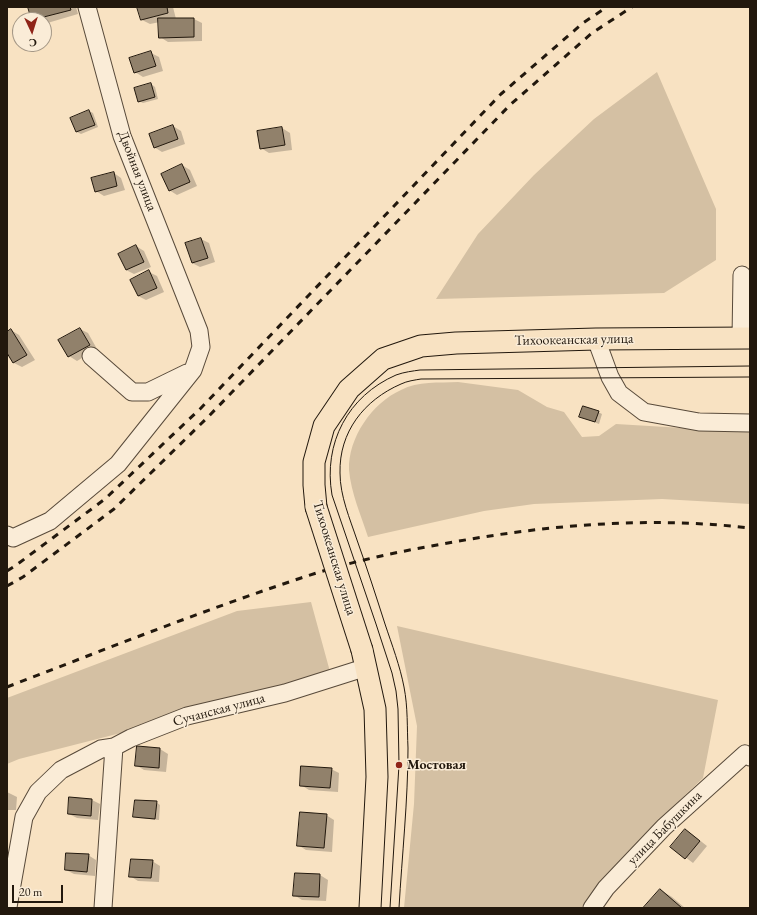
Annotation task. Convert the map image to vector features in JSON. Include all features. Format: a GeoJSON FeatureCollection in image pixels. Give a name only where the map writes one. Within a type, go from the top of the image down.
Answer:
{"type":"FeatureCollection","features":[{"type":"Feature","properties":{"kind":"main road","name":"Тихоокеанская улица"},"geometry":{"type":"LineString","coordinates":[[370,908],[377,777],[375,709],[364,658],[316,506],[314,462],[324,426],[350,390],[383,359],[421,346],[456,343],[596,339],[745,338]]}},
{"type":"Feature","properties":{"kind":"street","name":"Двойная улица"},"geometry":{"type":"LineString","coordinates":[[9,538],[50,521],[118,464],[193,370],[201,347],[199,331],[122,136],[87,7]]}},
{"type":"Feature","properties":{"kind":"street"},"geometry":{"type":"LineString","coordinates":[[742,275],[745,338]]}},
{"type":"Feature","properties":{"kind":"street"},"geometry":{"type":"LineString","coordinates":[[596,339],[610,377],[619,393],[644,412],[699,422],[750,423]]}},
{"type":"Feature","properties":{"kind":"street"},"geometry":{"type":"LineString","coordinates":[[91,356],[132,392],[148,392],[193,370]]}},
{"type":"Feature","properties":{"kind":"street","name":"Сучанская улица"},"geometry":{"type":"LineString","coordinates":[[8,908],[24,817],[38,792],[61,770],[100,749],[114,747],[131,738],[187,716],[285,693],[364,658]]}},
{"type":"Feature","properties":{"kind":"street"},"geometry":{"type":"LineString","coordinates":[[103,908],[114,747]]}},
{"type":"Feature","properties":{"kind":"street","name":"улица Бабушкина"},"geometry":{"type":"LineString","coordinates":[[592,908],[606,888],[664,827],[747,756]]}},
{"type":"Feature","properties":{"kind":"shaded area"},"geometry":{"type":"Polygon","coordinates":[[[657,72],[716,209],[716,260],[664,293],[436,299],[478,234],[534,175],[594,119],[657,72]]]}},
{"type":"Feature","properties":{"kind":"shaded area"},"geometry":{"type":"Polygon","coordinates":[[[458,382],[518,390],[547,407],[564,412],[582,437],[599,436],[616,424],[750,432],[750,504],[662,499],[534,504],[484,511],[368,537],[354,496],[349,470],[350,458],[357,434],[380,403],[401,390],[414,385],[458,382]]]}},
{"type":"Feature","properties":{"kind":"shaded area"},"geometry":{"type":"Polygon","coordinates":[[[311,602],[332,679],[19,759],[7,764],[7,698],[237,611],[311,602]]]}},
{"type":"Feature","properties":{"kind":"shaded area"},"geometry":{"type":"Polygon","coordinates":[[[397,626],[718,700],[703,778],[659,820],[603,880],[583,908],[404,908],[414,804],[417,726],[397,626]]]}},
{"type":"Feature","properties":{"kind":"building"},"geometry":{"type":"Polygon","coordinates":[[[28,7],[70,7],[71,10],[52,15],[52,12],[30,12],[28,7]]]}},
{"type":"Feature","properties":{"kind":"building"},"geometry":{"type":"Polygon","coordinates":[[[137,7],[167,7],[168,13],[141,20],[137,7]]]}},
{"type":"Feature","properties":{"kind":"building"},"geometry":{"type":"Polygon","coordinates":[[[158,18],[194,18],[194,37],[159,38],[158,18]]]}},
{"type":"Feature","properties":{"kind":"building"},"geometry":{"type":"Polygon","coordinates":[[[151,51],[156,66],[134,73],[129,58],[151,51]]]}},
{"type":"Feature","properties":{"kind":"building"},"geometry":{"type":"Polygon","coordinates":[[[151,83],[155,97],[138,102],[134,88],[151,83]]]}},
{"type":"Feature","properties":{"kind":"building"},"geometry":{"type":"Polygon","coordinates":[[[89,110],[95,125],[76,132],[70,118],[89,110]]]}},
{"type":"Feature","properties":{"kind":"building"},"geometry":{"type":"Polygon","coordinates":[[[173,125],[178,139],[154,148],[149,134],[173,125]]]}},
{"type":"Feature","properties":{"kind":"building"},"geometry":{"type":"Polygon","coordinates":[[[282,127],[285,145],[260,149],[257,131],[282,127]]]}},
{"type":"Feature","properties":{"kind":"building"},"geometry":{"type":"Polygon","coordinates":[[[182,164],[190,182],[169,191],[161,174],[182,164]]]}},
{"type":"Feature","properties":{"kind":"building"},"geometry":{"type":"Polygon","coordinates":[[[114,172],[117,186],[95,192],[91,178],[114,172]]]}},
{"type":"Feature","properties":{"kind":"building"},"geometry":{"type":"Polygon","coordinates":[[[201,238],[208,258],[192,263],[185,243],[201,238]]]}},
{"type":"Feature","properties":{"kind":"building"},"geometry":{"type":"Polygon","coordinates":[[[136,245],[144,262],[126,270],[118,254],[136,245]]]}},
{"type":"Feature","properties":{"kind":"building"},"geometry":{"type":"Polygon","coordinates":[[[149,270],[157,288],[138,296],[130,280],[149,270]]]}},
{"type":"Feature","properties":{"kind":"building"},"geometry":{"type":"Polygon","coordinates":[[[80,328],[90,345],[68,357],[58,340],[80,328]]]}},
{"type":"Feature","properties":{"kind":"building"},"geometry":{"type":"Polygon","coordinates":[[[11,329],[27,355],[13,363],[7,353],[7,332],[11,329]]]}},
{"type":"Feature","properties":{"kind":"building"},"geometry":{"type":"Polygon","coordinates":[[[583,406],[599,411],[595,422],[579,417],[583,406]]]}},
{"type":"Feature","properties":{"kind":"building"},"geometry":{"type":"Polygon","coordinates":[[[137,746],[160,748],[159,768],[135,766],[137,746]]]}},
{"type":"Feature","properties":{"kind":"building"},"geometry":{"type":"Polygon","coordinates":[[[301,766],[332,768],[330,788],[300,786],[301,766]]]}},
{"type":"Feature","properties":{"kind":"building"},"geometry":{"type":"Polygon","coordinates":[[[69,797],[92,799],[91,816],[68,814],[69,797]]]}},
{"type":"Feature","properties":{"kind":"building"},"geometry":{"type":"Polygon","coordinates":[[[135,800],[157,801],[155,819],[133,817],[135,800]]]}},
{"type":"Feature","properties":{"kind":"building"},"geometry":{"type":"Polygon","coordinates":[[[300,812],[327,814],[324,848],[297,846],[300,812]]]}},
{"type":"Feature","properties":{"kind":"building"},"geometry":{"type":"Polygon","coordinates":[[[685,829],[700,841],[685,859],[670,847],[685,829]]]}},
{"type":"Feature","properties":{"kind":"building"},"geometry":{"type":"Polygon","coordinates":[[[66,853],[89,854],[87,872],[65,870],[66,853]]]}},
{"type":"Feature","properties":{"kind":"building"},"geometry":{"type":"Polygon","coordinates":[[[131,859],[153,860],[151,878],[129,877],[131,859]]]}},
{"type":"Feature","properties":{"kind":"building"},"geometry":{"type":"Polygon","coordinates":[[[295,873],[320,874],[319,897],[293,896],[295,873]]]}},
{"type":"Feature","properties":{"kind":"building"},"geometry":{"type":"Polygon","coordinates":[[[660,889],[682,908],[643,908],[660,889]]]}},
{"type":"Feature","properties":{"kind":"tram line"},"geometry":{"type":"LineString","coordinates":[[390,908],[399,765],[398,709],[396,691],[392,673],[332,495],[330,476],[331,457],[336,440],[343,423],[352,408],[364,395],[379,384],[396,375],[420,370],[750,366]]}},
{"type":"Feature","properties":{"kind":"tram line"},"geometry":{"type":"LineString","coordinates":[[399,908],[408,768],[406,702],[398,663],[349,516],[340,482],[341,458],[344,444],[356,419],[365,408],[388,391],[403,383],[421,379],[750,377]]}},
{"type":"Feature","properties":{"kind":"railway"},"geometry":{"type":"LineString","coordinates":[[7,571],[105,499],[201,408],[501,94],[583,23],[607,7]]}},
{"type":"Feature","properties":{"kind":"railway"},"geometry":{"type":"LineString","coordinates":[[7,586],[23,577],[114,509],[207,418],[510,105],[592,33],[632,7]]}},
{"type":"Feature","properties":{"kind":"railway"},"geometry":{"type":"LineString","coordinates":[[7,687],[229,603],[304,577],[355,562],[390,554],[481,537],[558,527],[596,524],[712,524],[750,528]]}},
{"type":"Feature","properties":{"kind":"place","name":"Мостовая"},"geometry":{"type":"Point","coordinates":[399,765]}}]}
